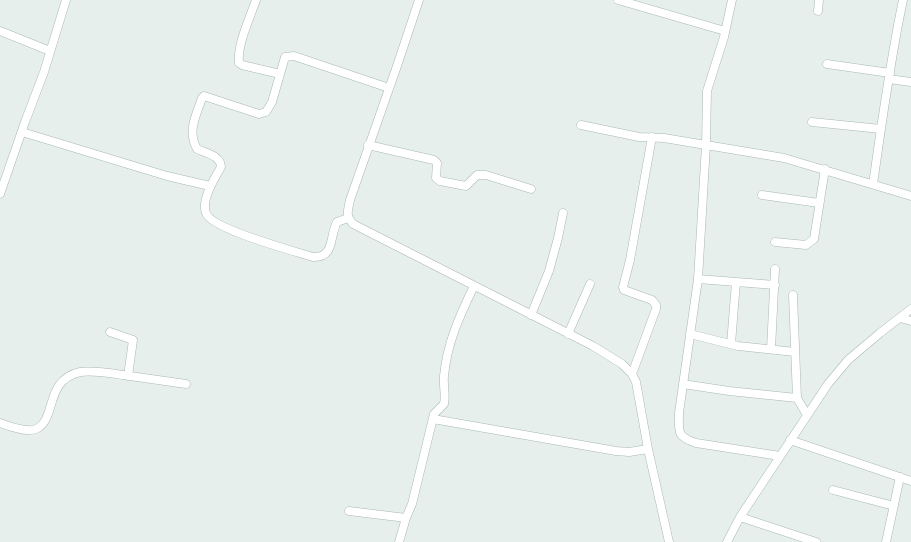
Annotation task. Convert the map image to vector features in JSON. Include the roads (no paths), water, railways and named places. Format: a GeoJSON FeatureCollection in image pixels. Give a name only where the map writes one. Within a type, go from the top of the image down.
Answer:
{"type":"FeatureCollection","features":[{"type":"Feature","properties":{"kind":"street"},"geometry":{"type":"LineString","coordinates":[[0,194],[44,72],[66,0]]}},
{"type":"Feature","properties":{"kind":"street"},"geometry":{"type":"LineString","coordinates":[[256,0],[238,56],[240,63],[242,65],[280,74]]}},
{"type":"Feature","properties":{"kind":"street"},"geometry":{"type":"LineString","coordinates":[[418,0],[350,200],[347,213],[348,218],[353,224],[593,346],[622,364],[632,374],[636,382],[648,449],[668,542]]}},
{"type":"Feature","properties":{"kind":"street"},"geometry":{"type":"LineString","coordinates":[[618,0],[726,31]]}},
{"type":"Feature","properties":{"kind":"street"},"geometry":{"type":"LineString","coordinates":[[732,0],[726,31],[707,91],[706,145],[698,279],[679,413],[679,432],[684,439],[696,443],[780,456]]}},
{"type":"Feature","properties":{"kind":"street"},"geometry":{"type":"LineString","coordinates":[[818,11],[819,0]]}},
{"type":"Feature","properties":{"kind":"street"},"geometry":{"type":"LineString","coordinates":[[873,184],[889,76],[904,0]]}},
{"type":"Feature","properties":{"kind":"street"},"geometry":{"type":"LineString","coordinates":[[0,31],[50,51]]}},
{"type":"Feature","properties":{"kind":"street"},"geometry":{"type":"LineString","coordinates":[[348,218],[337,222],[334,227],[329,250],[325,256],[320,257],[313,257],[236,233],[211,220],[206,215],[205,205],[210,186],[221,168],[220,162],[218,159],[197,149],[192,138],[193,125],[202,98],[208,97],[259,114],[266,112],[272,102],[285,58],[294,56],[389,88]]}},
{"type":"Feature","properties":{"kind":"street"},"geometry":{"type":"LineString","coordinates":[[827,64],[889,76],[911,82]]}},
{"type":"Feature","properties":{"kind":"street"},"geometry":{"type":"LineString","coordinates":[[812,122],[881,129]]}},
{"type":"Feature","properties":{"kind":"street"},"geometry":{"type":"LineString","coordinates":[[581,125],[639,137],[664,138],[784,158],[911,196]]}},
{"type":"Feature","properties":{"kind":"street"},"geometry":{"type":"LineString","coordinates":[[22,132],[167,176],[210,186]]}},
{"type":"Feature","properties":{"kind":"street"},"geometry":{"type":"LineString","coordinates":[[632,374],[656,309],[656,305],[652,300],[624,290],[623,286],[630,260],[652,137]]}},
{"type":"Feature","properties":{"kind":"street"},"geometry":{"type":"LineString","coordinates":[[368,146],[434,160],[437,163],[436,178],[440,182],[466,186],[477,175],[486,175],[532,189]]}},
{"type":"Feature","properties":{"kind":"street"},"geometry":{"type":"LineString","coordinates":[[775,242],[806,245],[814,239],[824,170]]}},
{"type":"Feature","properties":{"kind":"street"},"geometry":{"type":"LineString","coordinates":[[762,195],[819,203]]}},
{"type":"Feature","properties":{"kind":"street"},"geometry":{"type":"LineString","coordinates":[[531,315],[550,271],[563,213]]}},
{"type":"Feature","properties":{"kind":"street"},"geometry":{"type":"LineString","coordinates":[[771,350],[776,269]]}},
{"type":"Feature","properties":{"kind":"street"},"geometry":{"type":"LineString","coordinates":[[698,279],[775,285]]}},
{"type":"Feature","properties":{"kind":"street"},"geometry":{"type":"LineString","coordinates":[[731,344],[736,282]]}},
{"type":"Feature","properties":{"kind":"street"},"geometry":{"type":"LineString","coordinates":[[568,334],[590,284]]}},
{"type":"Feature","properties":{"kind":"street"},"geometry":{"type":"LineString","coordinates":[[399,542],[412,504],[434,414],[444,404],[444,377],[451,342],[458,319],[474,286]]}},
{"type":"Feature","properties":{"kind":"street"},"geometry":{"type":"LineString","coordinates":[[792,295],[797,398],[807,415]]}},
{"type":"Feature","properties":{"kind":"street"},"geometry":{"type":"LineString","coordinates":[[727,542],[740,517],[828,384],[848,360],[911,309]]}},
{"type":"Feature","properties":{"kind":"street"},"geometry":{"type":"LineString","coordinates":[[900,318],[911,321]]}},
{"type":"Feature","properties":{"kind":"street"},"geometry":{"type":"LineString","coordinates":[[110,332],[133,340],[128,376]]}},
{"type":"Feature","properties":{"kind":"street"},"geometry":{"type":"LineString","coordinates":[[690,334],[731,344],[795,352]]}},
{"type":"Feature","properties":{"kind":"street"},"geometry":{"type":"LineString","coordinates":[[0,423],[23,429],[36,429],[42,424],[47,416],[59,384],[68,376],[81,372],[106,372],[186,384]]}},
{"type":"Feature","properties":{"kind":"street"},"geometry":{"type":"LineString","coordinates":[[683,384],[728,391],[797,398]]}},
{"type":"Feature","properties":{"kind":"street"},"geometry":{"type":"LineString","coordinates":[[433,419],[616,451],[629,452],[648,449]]}},
{"type":"Feature","properties":{"kind":"street"},"geometry":{"type":"LineString","coordinates":[[790,440],[911,481]]}},
{"type":"Feature","properties":{"kind":"street"},"geometry":{"type":"LineString","coordinates":[[886,542],[900,477]]}},
{"type":"Feature","properties":{"kind":"street"},"geometry":{"type":"LineString","coordinates":[[833,490],[894,506]]}},
{"type":"Feature","properties":{"kind":"street"},"geometry":{"type":"LineString","coordinates":[[349,511],[406,518]]}},
{"type":"Feature","properties":{"kind":"street"},"geometry":{"type":"LineString","coordinates":[[740,517],[816,542]]}}]}
